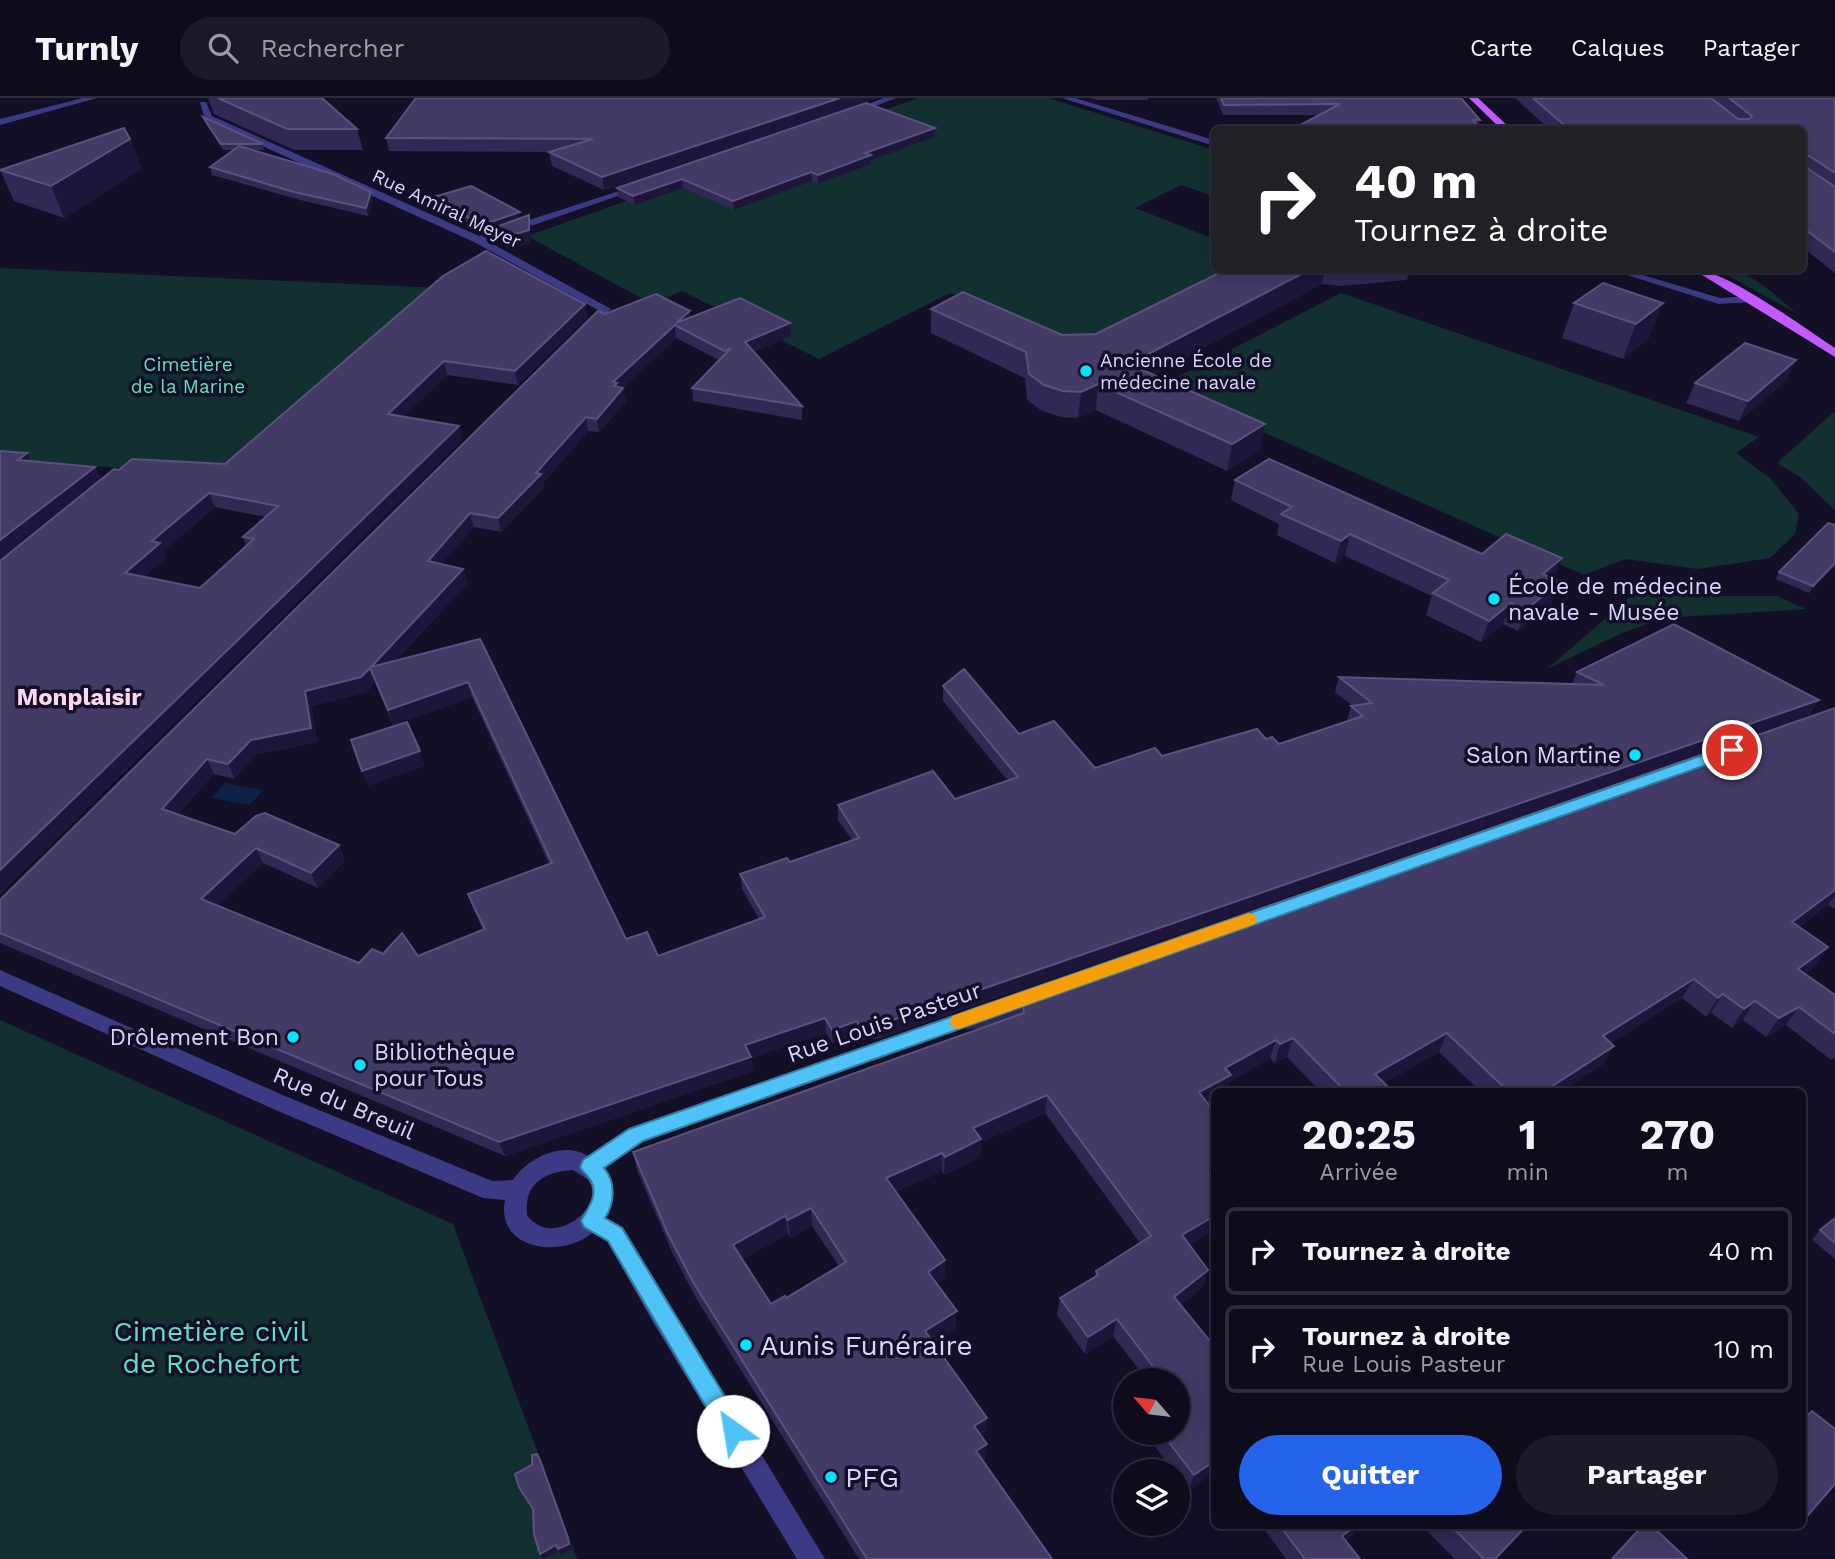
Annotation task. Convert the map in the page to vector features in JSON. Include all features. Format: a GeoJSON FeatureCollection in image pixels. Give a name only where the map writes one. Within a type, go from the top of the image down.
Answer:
{"type":"FeatureCollection","features":[{"type":"Feature","properties":{"kind":"main road"},"geometry":{"type":"LineString","coordinates":[[1475,98],[1504,126]]}},
{"type":"Feature","properties":{"kind":"main road"},"geometry":{"type":"LineString","coordinates":[[1704,273],[1752,299],[1835,353]]}},
{"type":"Feature","properties":{"kind":"street"},"geometry":{"type":"LineString","coordinates":[[0,122],[93,98]]}},
{"type":"Feature","properties":{"kind":"street"},"geometry":{"type":"LineString","coordinates":[[844,115],[892,98]]}},
{"type":"Feature","properties":{"kind":"street"},"geometry":{"type":"LineString","coordinates":[[1066,98],[1211,142]]}},
{"type":"Feature","properties":{"kind":"street","name":"Rue Amiral Meyer"},"geometry":{"type":"LineString","coordinates":[[205,100],[208,118],[478,240],[604,309],[575,339]]}},
{"type":"Feature","properties":{"kind":"street"},"geometry":{"type":"LineString","coordinates":[[478,240],[644,184]]}},
{"type":"Feature","properties":{"kind":"street"},"geometry":{"type":"LineString","coordinates":[[1626,273],[1719,301],[1752,299]]}},
{"type":"Feature","properties":{"kind":"street","name":"Rue du Breuil"},"geometry":{"type":"LineString","coordinates":[[0,978],[278,1102],[491,1191],[518,1190]]}},
{"type":"Feature","properties":{"kind":"street","name":"Rue Louis Pasteur"},"geometry":{"type":"LineString","coordinates":[[590,1167],[636,1135],[1004,1006]]}},
{"type":"Feature","properties":{"kind":"street"},"geometry":{"type":"LineString","coordinates":[[576,1160],[590,1167],[600,1177],[604,1191],[601,1207],[591,1221],[577,1232],[560,1238],[542,1238],[527,1232],[518,1220],[514,1206],[518,1190],[528,1177],[542,1166],[559,1161],[576,1160]]}},
{"type":"Feature","properties":{"kind":"street"},"geometry":{"type":"LineString","coordinates":[[591,1221],[615,1234],[662,1317],[812,1559]]}},
{"type":"Feature","properties":{"kind":"green space"},"geometry":{"type":"Polygon","coordinates":[[[918,98],[1048,98],[1211,149],[1211,195],[1181,185],[1135,208],[1211,238],[1211,273],[1237,273],[1087,348],[950,293],[819,359],[682,291],[652,304],[527,236],[918,98]]]}},
{"type":"Feature","properties":{"kind":"green space","name":"Cimetière de la Marine"},"geometry":{"type":"Polygon","coordinates":[[[0,268],[440,288],[227,476],[0,459],[0,268]]]}},
{"type":"Feature","properties":{"kind":"green space"},"geometry":{"type":"Polygon","coordinates":[[[1723,273],[1741,273],[1751,278],[1796,313],[1723,273]]]}},
{"type":"Feature","properties":{"kind":"green space"},"geometry":{"type":"Polygon","coordinates":[[[1341,293],[1759,437],[1736,453],[1770,478],[1799,514],[1795,534],[1770,558],[1698,569],[1626,559],[1584,575],[1160,386],[1341,293]]]}},
{"type":"Feature","properties":{"kind":"green space"},"geometry":{"type":"Polygon","coordinates":[[[1835,411],[1835,510],[1800,477],[1777,463],[1835,411]]]}},
{"type":"Feature","properties":{"kind":"green space"},"geometry":{"type":"Polygon","coordinates":[[[1644,585],[1709,596],[1777,596],[1806,609],[1663,618],[1622,633],[1547,669],[1644,585]]]}},
{"type":"Feature","properties":{"kind":"green space","name":"Cimetière civil de Rochefort"},"geometry":{"type":"Polygon","coordinates":[[[0,1020],[453,1224],[577,1559],[0,1559],[0,1020]]]}},
{"type":"Feature","properties":{"kind":"water"},"geometry":{"type":"Polygon","coordinates":[[[225,783],[263,790],[250,805],[212,798],[225,783]]]}},
{"type":"Feature","properties":{"kind":"building"},"geometry":{"type":"Polygon","coordinates":[[[218,98],[322,98],[357,129],[287,129],[218,98]]]}},
{"type":"Feature","properties":{"kind":"building"},"geometry":{"type":"Polygon","coordinates":[[[416,98],[840,98],[602,177],[549,152],[593,139],[386,138],[416,98]]]}},
{"type":"Feature","properties":{"kind":"building"},"geometry":{"type":"Polygon","coordinates":[[[1221,98],[1461,98],[1480,120],[1473,120],[1478,126],[1299,126],[1340,104],[1224,105],[1221,98]]]}},
{"type":"Feature","properties":{"kind":"building"},"geometry":{"type":"Polygon","coordinates":[[[1533,98],[1711,98],[1738,119],[1749,119],[1752,116],[1729,98],[1835,98],[1835,173],[1806,156],[1806,126],[1565,126],[1533,98]]]}},
{"type":"Feature","properties":{"kind":"building"},"geometry":{"type":"Polygon","coordinates":[[[866,103],[935,128],[865,153],[871,155],[818,175],[811,172],[733,201],[682,179],[633,196],[617,188],[866,103]]]}},
{"type":"Feature","properties":{"kind":"building"},"geometry":{"type":"Polygon","coordinates":[[[203,117],[263,144],[221,144],[203,117]]]}},
{"type":"Feature","properties":{"kind":"building"},"geometry":{"type":"Polygon","coordinates":[[[124,128],[130,139],[51,186],[0,170],[124,128]]]}},
{"type":"Feature","properties":{"kind":"building"},"geometry":{"type":"Polygon","coordinates":[[[239,146],[333,174],[371,192],[366,208],[294,192],[210,167],[239,146]]]}},
{"type":"Feature","properties":{"kind":"building"},"geometry":{"type":"Polygon","coordinates":[[[1806,156],[1807,168],[1835,187],[1835,252],[1806,230],[1806,156]]]}},
{"type":"Feature","properties":{"kind":"building"},"geometry":{"type":"Polygon","coordinates":[[[471,186],[520,212],[482,225],[430,198],[471,186]]]}},
{"type":"Feature","properties":{"kind":"building"},"geometry":{"type":"Polygon","coordinates":[[[529,215],[529,230],[513,235],[496,227],[529,215]]]}},
{"type":"Feature","properties":{"kind":"building"},"geometry":{"type":"Polygon","coordinates":[[[486,251],[585,304],[515,371],[444,361],[388,414],[459,426],[0,870],[0,561],[114,469],[119,470],[132,459],[225,464],[443,276],[486,251]],[[209,493],[152,541],[160,543],[125,573],[200,588],[254,539],[243,537],[278,506],[209,493]]]}},
{"type":"Feature","properties":{"kind":"building"},"geometry":{"type":"Polygon","coordinates":[[[1219,273],[1303,273],[1129,364],[1265,424],[1232,444],[1098,384],[1081,392],[1063,391],[1044,385],[1029,374],[1026,352],[931,309],[963,292],[1062,335],[1096,334],[1219,273]]]}},
{"type":"Feature","properties":{"kind":"building"},"geometry":{"type":"Polygon","coordinates":[[[1603,283],[1663,303],[1636,324],[1574,303],[1603,283]]]}},
{"type":"Feature","properties":{"kind":"building"},"geometry":{"type":"Polygon","coordinates":[[[656,294],[690,311],[676,323],[740,298],[790,323],[745,342],[802,406],[692,388],[731,348],[724,351],[675,325],[613,382],[617,383],[614,386],[623,388],[597,419],[586,417],[536,473],[541,474],[498,518],[470,513],[428,561],[463,569],[371,667],[480,639],[626,939],[647,932],[658,956],[765,917],[740,874],[787,858],[790,862],[859,838],[838,805],[933,771],[955,799],[1018,777],[943,686],[964,669],[1019,734],[1054,721],[1095,768],[1155,748],[1162,756],[1257,729],[1266,739],[1272,737],[1279,744],[1363,716],[1351,706],[1372,703],[1339,677],[1604,685],[1577,672],[1674,624],[1819,700],[881,1024],[859,1026],[857,1021],[832,1030],[825,1018],[745,1045],[751,1057],[499,1142],[0,933],[0,900],[598,311],[605,314],[656,294]],[[370,668],[361,677],[305,691],[311,728],[251,740],[228,764],[207,759],[162,809],[235,834],[256,816],[265,813],[339,845],[311,873],[256,848],[201,899],[359,963],[372,949],[383,954],[402,933],[418,956],[485,929],[468,894],[552,863],[468,682],[388,710],[370,668]]]}},
{"type":"Feature","properties":{"kind":"building"},"geometry":{"type":"Polygon","coordinates":[[[1745,343],[1796,360],[1748,401],[1695,383],[1745,343]]]}},
{"type":"Feature","properties":{"kind":"building"},"geometry":{"type":"Polygon","coordinates":[[[0,451],[27,453],[18,460],[95,467],[0,540],[0,451]]]}},
{"type":"Feature","properties":{"kind":"building"},"geometry":{"type":"Polygon","coordinates":[[[1269,459],[1482,554],[1506,534],[1562,558],[1543,574],[1559,582],[1526,610],[1511,603],[1489,621],[1433,593],[1449,580],[1350,534],[1341,541],[1281,514],[1292,507],[1235,480],[1269,459]]]}},
{"type":"Feature","properties":{"kind":"building"},"geometry":{"type":"Polygon","coordinates":[[[1828,523],[1835,525],[1835,563],[1813,586],[1779,572],[1828,523]]]}},
{"type":"Feature","properties":{"kind":"building"},"geometry":{"type":"Polygon","coordinates":[[[1835,708],[1835,890],[1792,922],[1828,947],[1798,969],[1835,995],[1835,1034],[1799,1007],[1779,1018],[1755,1001],[1744,1009],[1723,994],[1718,998],[1694,979],[1603,1036],[1614,1046],[1549,1088],[1505,1088],[1447,1033],[1375,1074],[1389,1088],[1342,1088],[1293,1038],[1280,1044],[1276,1040],[1225,1068],[1231,1075],[1199,1092],[1211,1108],[1211,1218],[1182,1235],[1208,1270],[1174,1297],[1211,1342],[1211,1463],[1194,1475],[1190,1470],[1190,1459],[1182,1459],[1172,1446],[1190,1446],[1190,1368],[1154,1368],[1117,1319],[1088,1337],[1060,1298],[1098,1275],[1096,1271],[1151,1236],[1047,1095],[973,1128],[981,1139],[945,1157],[942,1153],[886,1178],[945,1260],[928,1272],[957,1311],[925,1331],[987,1418],[974,1426],[987,1444],[976,1451],[1052,1559],[867,1559],[693,1282],[668,1234],[633,1152],[1024,1013],[1023,1005],[967,1011],[1835,708]],[[811,1208],[788,1220],[785,1216],[733,1245],[771,1304],[785,1296],[786,1298],[846,1262],[811,1208]]]}},
{"type":"Feature","properties":{"kind":"building"},"geometry":{"type":"Polygon","coordinates":[[[407,722],[420,751],[362,771],[351,740],[407,722]]]}},
{"type":"Feature","properties":{"kind":"building"},"geometry":{"type":"Polygon","coordinates":[[[1835,1218],[1835,1243],[1820,1230],[1835,1218]]]}},
{"type":"Feature","properties":{"kind":"building"},"geometry":{"type":"Polygon","coordinates":[[[1812,1411],[1835,1429],[1835,1484],[1808,1515],[1806,1513],[1806,1417],[1812,1411]]]}},
{"type":"Feature","properties":{"kind":"building"},"geometry":{"type":"Polygon","coordinates":[[[537,1454],[569,1544],[558,1549],[556,1545],[540,1554],[534,1534],[533,1509],[519,1487],[515,1474],[532,1465],[532,1455],[537,1454]]]}},
{"type":"Feature","properties":{"kind":"building"},"geometry":{"type":"Polygon","coordinates":[[[1282,1529],[1352,1529],[1342,1536],[1360,1559],[1305,1559],[1282,1529]]]}},
{"type":"Feature","properties":{"kind":"building"},"geometry":{"type":"Polygon","coordinates":[[[1454,1529],[1523,1529],[1495,1559],[1484,1559],[1454,1529]]]}},
{"type":"Feature","properties":{"kind":"building"},"geometry":{"type":"Polygon","coordinates":[[[1639,1529],[1655,1529],[1687,1559],[1612,1559],[1639,1529]]]}},
{"type":"Feature","properties":{"kind":"slow traffic"},"geometry":{"type":"LineString","coordinates":[[959,1022],[1249,920]]}},
{"type":"Feature","properties":{"kind":"place","name":"Ancienne École de médecine navale"},"geometry":{"type":"Point","coordinates":[1086,371]}},
{"type":"Feature","properties":{"kind":"place","name":"École de médecine navale - Musée"},"geometry":{"type":"Point","coordinates":[1494,599]}},
{"type":"Feature","properties":{"kind":"place","name":"Salon Martine"},"geometry":{"type":"Point","coordinates":[1635,755]}},
{"type":"Feature","properties":{"kind":"place","name":"Drôlement Bon"},"geometry":{"type":"Point","coordinates":[293,1037]}},
{"type":"Feature","properties":{"kind":"place","name":"Bibliothèque pour Tous"},"geometry":{"type":"Point","coordinates":[360,1065]}},
{"type":"Feature","properties":{"kind":"place","name":"Aunis Funéraire"},"geometry":{"type":"Point","coordinates":[746,1345]}},
{"type":"Feature","properties":{"kind":"place","name":"PFG"},"geometry":{"type":"Point","coordinates":[831,1477]}},
{"type":"Feature","properties":{"kind":"district","name":"Monplaisir"},"geometry":{"type":"Point","coordinates":[79,697]}},
{"type":"Feature","properties":{"kind":"route"},"geometry":{"type":"LineString","coordinates":[[733,1431],[662,1317],[615,1234],[591,1221],[601,1207],[604,1191],[600,1177],[590,1167],[636,1135],[1732,750]]}}]}
